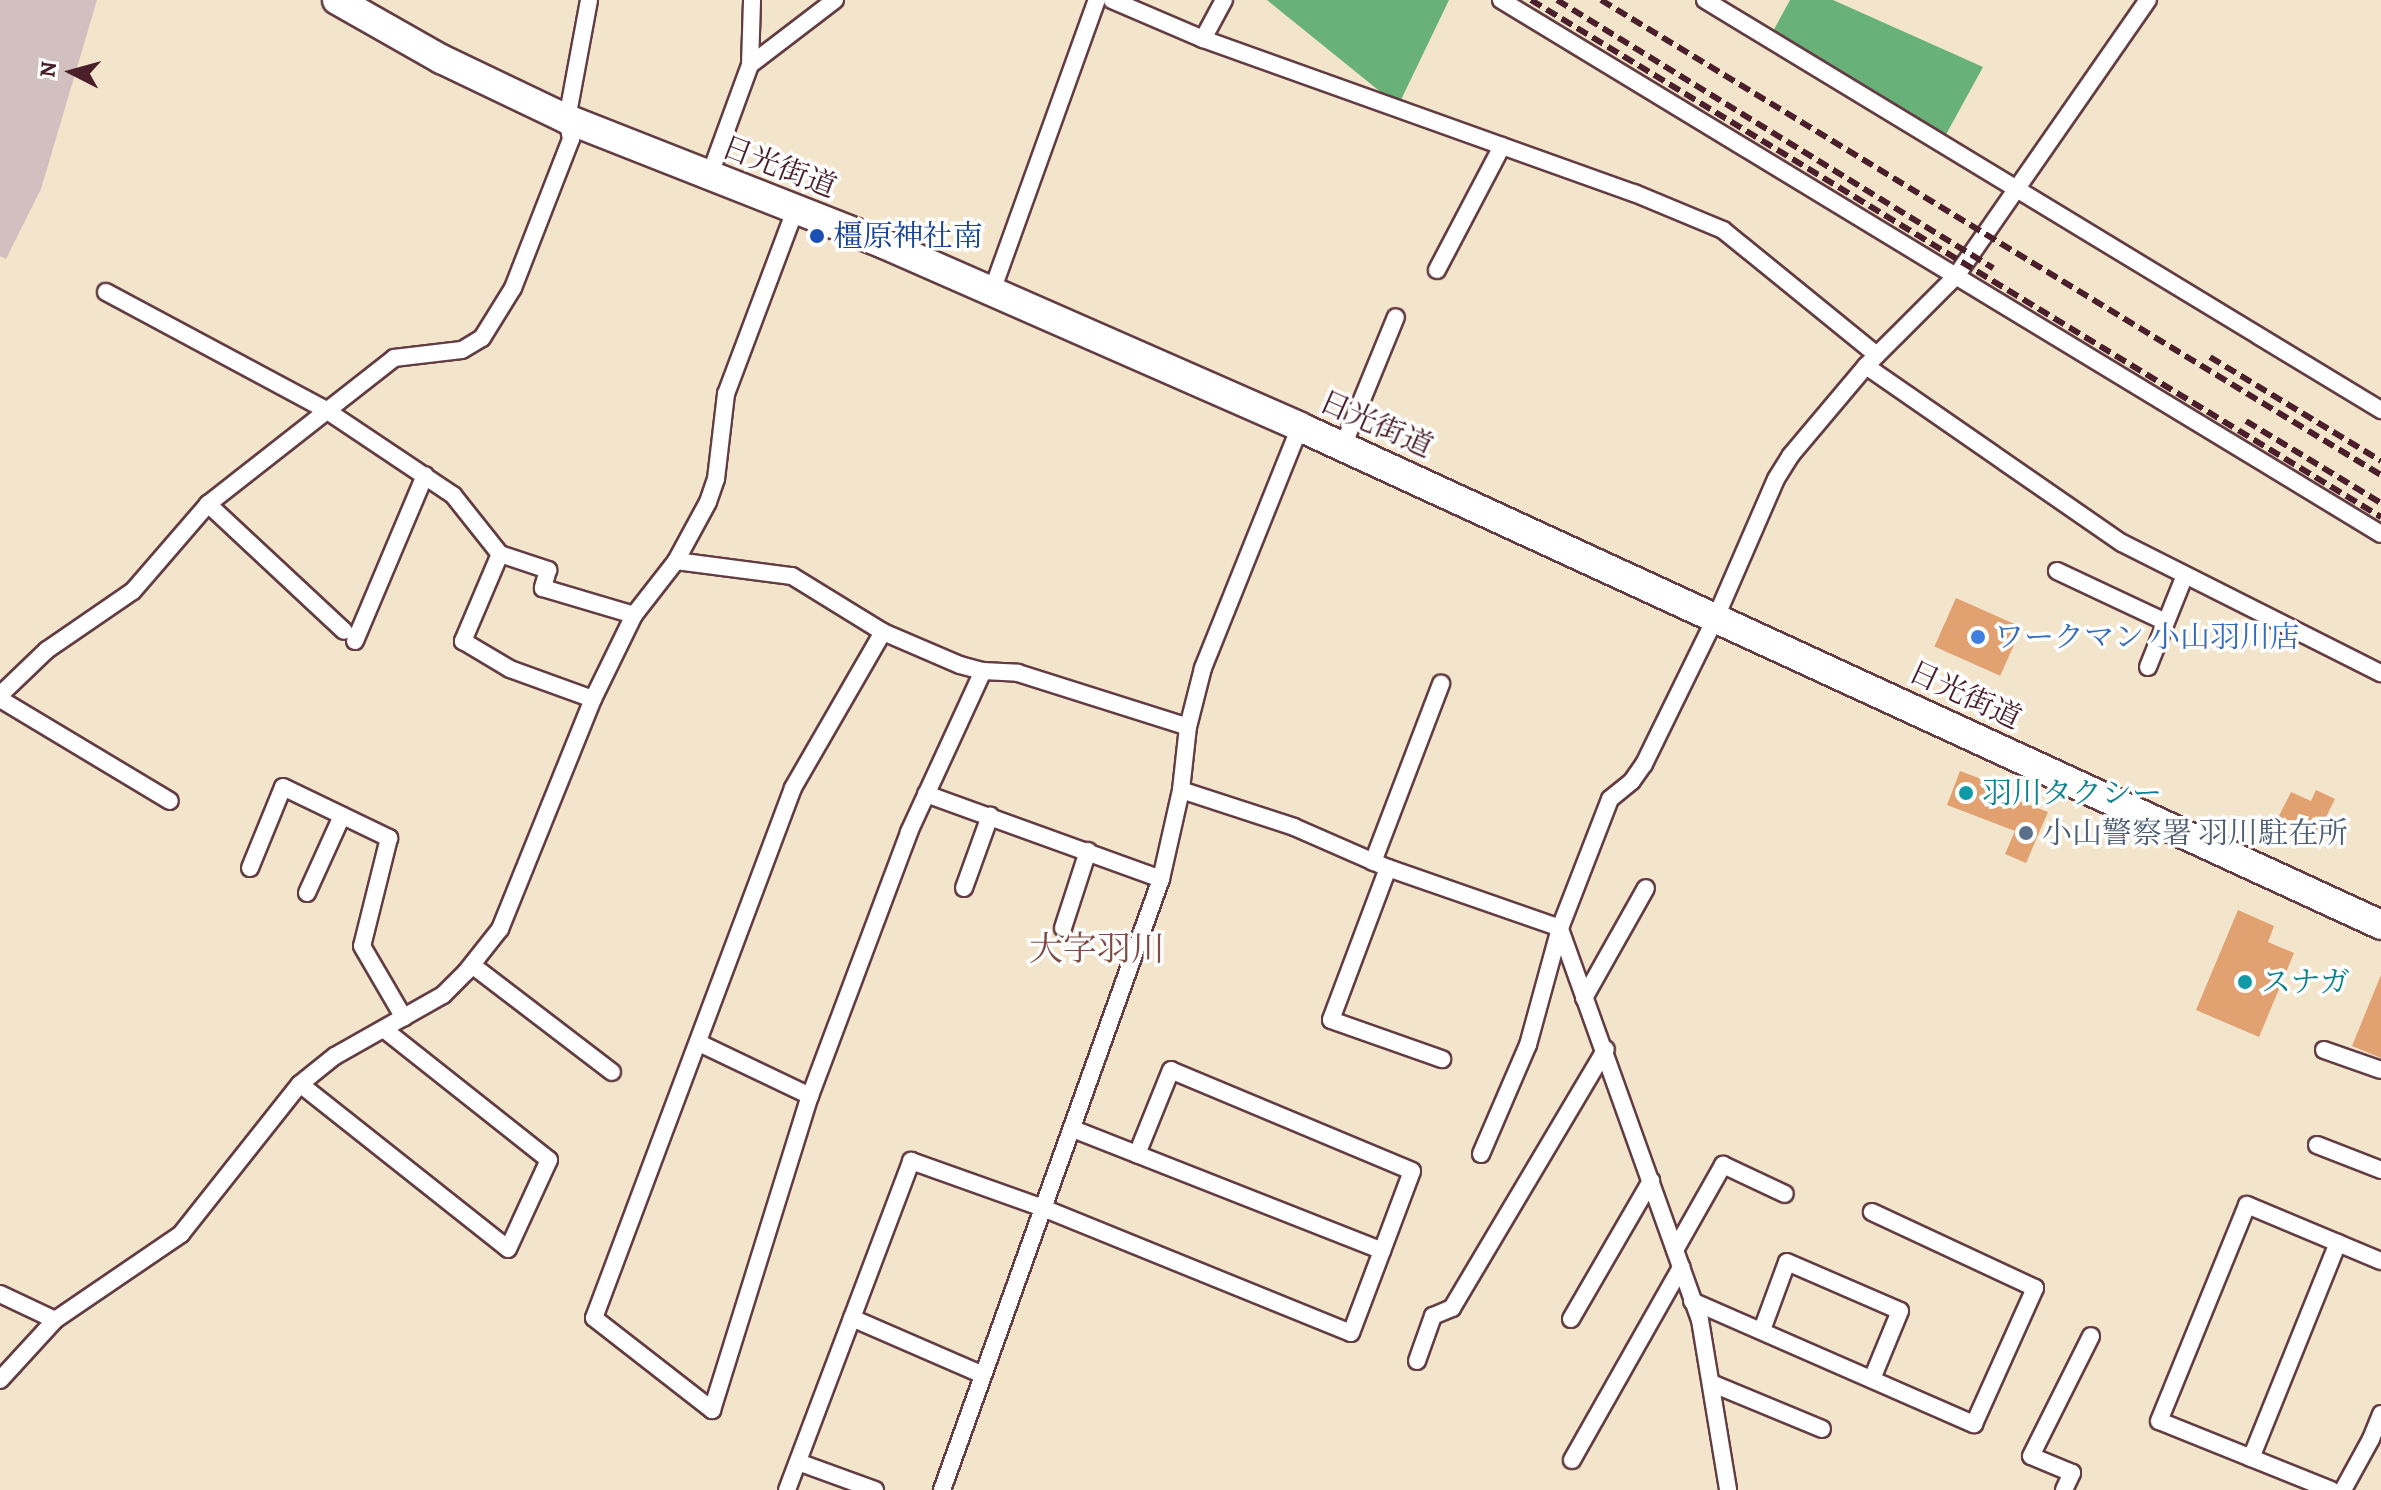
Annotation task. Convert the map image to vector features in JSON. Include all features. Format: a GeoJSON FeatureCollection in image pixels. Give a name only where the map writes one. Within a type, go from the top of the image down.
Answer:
{"type":"FeatureCollection","features":[{"type":"Feature","properties":{"kind":"highway","name":"日光街道"},"geometry":{"type":"LineString","coordinates":[[337,0],[441,59],[567,119],[992,291],[1343,446],[2381,925]]}},
{"type":"Feature","properties":{"kind":"street"},"geometry":{"type":"LineString","coordinates":[[170,801],[0,697],[47,650],[133,591],[208,504],[394,358],[462,350],[482,338],[513,288],[571,139],[567,119],[589,0]]}},
{"type":"Feature","properties":{"kind":"street"},"geometry":{"type":"LineString","coordinates":[[709,177],[750,65],[752,0]]}},
{"type":"Feature","properties":{"kind":"street"},"geometry":{"type":"LineString","coordinates":[[750,65],[835,0]]}},
{"type":"Feature","properties":{"kind":"street"},"geometry":{"type":"LineString","coordinates":[[992,291],[1097,0]]}},
{"type":"Feature","properties":{"kind":"street"},"geometry":{"type":"LineString","coordinates":[[1112,0],[1203,39],[1634,193],[1723,230],[1871,360],[2122,543],[2381,673]]}},
{"type":"Feature","properties":{"kind":"street"},"geometry":{"type":"LineString","coordinates":[[1203,39],[1224,0]]}},
{"type":"Feature","properties":{"kind":"street"},"geometry":{"type":"LineString","coordinates":[[1501,0],[2381,534]]}},
{"type":"Feature","properties":{"kind":"street"},"geometry":{"type":"LineString","coordinates":[[1705,0],[2381,410]]}},
{"type":"Feature","properties":{"kind":"street"},"geometry":{"type":"LineString","coordinates":[[1481,1154],[1528,1045],[1560,928],[1610,799],[1632,781],[1644,764],[1716,617],[1776,479],[1791,455],[1871,360],[1956,276],[2148,0]]}},
{"type":"Feature","properties":{"kind":"street"},"geometry":{"type":"LineString","coordinates":[[1437,270],[1502,146]]}},
{"type":"Feature","properties":{"kind":"street"},"geometry":{"type":"LineString","coordinates":[[0,1380],[55,1320],[181,1234],[300,1084],[335,1056],[443,995],[500,929],[593,699],[634,615],[676,561],[708,502],[716,479],[726,394],[795,210]]}},
{"type":"Feature","properties":{"kind":"street"},"geometry":{"type":"LineString","coordinates":[[106,292],[326,410],[425,475],[453,495],[500,554],[548,570],[543,588],[634,615]]}},
{"type":"Feature","properties":{"kind":"street"},"geometry":{"type":"LineString","coordinates":[[1343,446],[1396,317]]}},
{"type":"Feature","properties":{"kind":"street"},"geometry":{"type":"LineString","coordinates":[[942,1490],[981,1374],[1073,1129],[1161,879],[1181,790],[1188,727],[1203,668],[1300,427]]}},
{"type":"Feature","properties":{"kind":"street"},"geometry":{"type":"LineString","coordinates":[[208,504],[350,636],[425,475]]}},
{"type":"Feature","properties":{"kind":"street"},"geometry":{"type":"LineString","coordinates":[[500,554],[463,641],[510,669],[593,699]]}},
{"type":"Feature","properties":{"kind":"street"},"geometry":{"type":"LineString","coordinates":[[676,561],[792,576],[883,632],[983,671],[1018,673],[1188,727]]}},
{"type":"Feature","properties":{"kind":"street"},"geometry":{"type":"LineString","coordinates":[[2057,571],[2166,622]]}},
{"type":"Feature","properties":{"kind":"street"},"geometry":{"type":"LineString","coordinates":[[2148,667],[2185,575]]}},
{"type":"Feature","properties":{"kind":"street"},"geometry":{"type":"LineString","coordinates":[[883,632],[793,788],[594,1318],[712,1410],[810,1096],[926,794],[983,671]]}},
{"type":"Feature","properties":{"kind":"street"},"geometry":{"type":"LineString","coordinates":[[1441,684],[1331,1020],[1442,1059]]}},
{"type":"Feature","properties":{"kind":"street"},"geometry":{"type":"LineString","coordinates":[[250,868],[283,787],[389,838],[362,946],[404,1018]]}},
{"type":"Feature","properties":{"kind":"street"},"geometry":{"type":"LineString","coordinates":[[1181,790],[1294,827],[1380,865],[1560,928]]}},
{"type":"Feature","properties":{"kind":"street"},"geometry":{"type":"LineString","coordinates":[[926,794],[1161,879]]}},
{"type":"Feature","properties":{"kind":"street"},"geometry":{"type":"LineString","coordinates":[[307,893],[342,816]]}},
{"type":"Feature","properties":{"kind":"street"},"geometry":{"type":"LineString","coordinates":[[964,888],[990,816]]}},
{"type":"Feature","properties":{"kind":"street"},"geometry":{"type":"LineString","coordinates":[[1063,928],[1088,851]]}},
{"type":"Feature","properties":{"kind":"street"},"geometry":{"type":"LineString","coordinates":[[1584,998],[1646,888]]}},
{"type":"Feature","properties":{"kind":"street"},"geometry":{"type":"LineString","coordinates":[[1560,928],[1584,998],[1606,1049],[1700,1320],[1728,1490]]}},
{"type":"Feature","properties":{"kind":"street"},"geometry":{"type":"LineString","coordinates":[[472,965],[612,1072]]}},
{"type":"Feature","properties":{"kind":"street"},"geometry":{"type":"LineString","coordinates":[[300,1084],[508,1249],[549,1160],[384,1029]]}},
{"type":"Feature","properties":{"kind":"street"},"geometry":{"type":"LineString","coordinates":[[699,1043],[810,1096]]}},
{"type":"Feature","properties":{"kind":"street"},"geometry":{"type":"LineString","coordinates":[[1417,1361],[1433,1316],[1452,1308],[1606,1049]]}},
{"type":"Feature","properties":{"kind":"street"},"geometry":{"type":"LineString","coordinates":[[2324,1050],[2381,1070]]}},
{"type":"Feature","properties":{"kind":"street"},"geometry":{"type":"LineString","coordinates":[[787,1490],[911,1161],[1043,1208],[1351,1333],[1412,1171],[1171,1070],[1137,1154]]}},
{"type":"Feature","properties":{"kind":"street"},"geometry":{"type":"LineString","coordinates":[[1073,1129],[1382,1251]]}},
{"type":"Feature","properties":{"kind":"street"},"geometry":{"type":"LineString","coordinates":[[2317,1145],[2381,1170]]}},
{"type":"Feature","properties":{"kind":"street"},"geometry":{"type":"LineString","coordinates":[[1675,1250],[1723,1165],[1785,1194]]}},
{"type":"Feature","properties":{"kind":"street"},"geometry":{"type":"LineString","coordinates":[[1571,1319],[1651,1181]]}},
{"type":"Feature","properties":{"kind":"street"},"geometry":{"type":"LineString","coordinates":[[2331,1490],[2311,1486],[2159,1421],[2247,1205],[2381,1261]]}},
{"type":"Feature","properties":{"kind":"street"},"geometry":{"type":"LineString","coordinates":[[1692,1301],[1974,1424],[2035,1288],[1872,1212]]}},
{"type":"Feature","properties":{"kind":"street"},"geometry":{"type":"LineString","coordinates":[[2251,1458],[2338,1243]]}},
{"type":"Feature","properties":{"kind":"street"},"geometry":{"type":"LineString","coordinates":[[1762,1330],[1787,1262],[1900,1311],[1872,1379]]}},
{"type":"Feature","properties":{"kind":"street"},"geometry":{"type":"LineString","coordinates":[[1572,1460],[1681,1267]]}},
{"type":"Feature","properties":{"kind":"street"},"geometry":{"type":"LineString","coordinates":[[0,1294],[55,1320]]}},
{"type":"Feature","properties":{"kind":"street"},"geometry":{"type":"LineString","coordinates":[[852,1318],[981,1374]]}},
{"type":"Feature","properties":{"kind":"street"},"geometry":{"type":"LineString","coordinates":[[2064,1490],[2072,1473],[2031,1456],[2091,1336]]}},
{"type":"Feature","properties":{"kind":"street"},"geometry":{"type":"LineString","coordinates":[[1711,1383],[1822,1429]]}},
{"type":"Feature","properties":{"kind":"street"},"geometry":{"type":"LineString","coordinates":[[2343,1490],[2381,1414]]}},
{"type":"Feature","properties":{"kind":"street"},"geometry":{"type":"LineString","coordinates":[[798,1462],[875,1490]]}},
{"type":"Feature","properties":{"kind":"shaded area"},"geometry":{"type":"Polygon","coordinates":[[[0,0],[97,0],[41,189],[6,259],[0,256],[0,0]]]}},
{"type":"Feature","properties":{"kind":"green space"},"geometry":{"type":"Polygon","coordinates":[[[1267,0],[1449,0],[1398,106],[1267,0]]]}},
{"type":"Feature","properties":{"kind":"green space"},"geometry":{"type":"Polygon","coordinates":[[[1790,0],[1833,0],[1983,67],[1943,140],[1771,35],[1790,0]]]}},
{"type":"Feature","properties":{"kind":"building","name":"ワークマン 小山羽川店"},"geometry":{"type":"Polygon","coordinates":[[[1956,598],[2022,627],[2000,676],[1934,646],[1956,598]]]}},
{"type":"Feature","properties":{"kind":"building"},"geometry":{"type":"Polygon","coordinates":[[[1960,771],[1984,780],[1981,787],[2048,812],[2026,863],[2005,854],[2015,831],[1947,805],[1960,771]]]}},
{"type":"Feature","properties":{"kind":"building"},"geometry":{"type":"Polygon","coordinates":[[[2316,790],[2335,799],[2315,839],[2277,820],[2291,792],[2311,801],[2316,790]]]}},
{"type":"Feature","properties":{"kind":"building","name":"スナガ"},"geometry":{"type":"Polygon","coordinates":[[[2238,910],[2274,926],[2268,942],[2294,953],[2259,1037],[2196,1010],[2238,910]]]}},
{"type":"Feature","properties":{"kind":"building"},"geometry":{"type":"Polygon","coordinates":[[[2381,975],[2381,1058],[2352,1046],[2381,975]]]}},
{"type":"Feature","properties":{"kind":"railway"},"geometry":{"type":"LineString","coordinates":[[1531,0],[2381,517]]}},
{"type":"Feature","properties":{"kind":"railway"},"geometry":{"type":"LineString","coordinates":[[1557,0],[1993,268]]}},
{"type":"Feature","properties":{"kind":"railway"},"geometry":{"type":"LineString","coordinates":[[1601,0],[2381,475]]}},
{"type":"Feature","properties":{"kind":"railway"},"geometry":{"type":"LineString","coordinates":[[2210,357],[2381,461]]}},
{"type":"Feature","properties":{"kind":"railway"},"geometry":{"type":"LineString","coordinates":[[2246,421],[2381,503]]}},
{"type":"Feature","properties":{"kind":"place","name":"橿原神社南"},"geometry":{"type":"Point","coordinates":[817,236]}},
{"type":"Feature","properties":{"kind":"place","name":"ワークマン 小山羽川店"},"geometry":{"type":"Point","coordinates":[1978,637]}},
{"type":"Feature","properties":{"kind":"place","name":"羽川タクシー"},"geometry":{"type":"Point","coordinates":[1966,793]}},
{"type":"Feature","properties":{"kind":"place","name":"小山警察署 羽川駐在所"},"geometry":{"type":"Point","coordinates":[2026,833]}},
{"type":"Feature","properties":{"kind":"place","name":"スナガ"},"geometry":{"type":"Point","coordinates":[2245,982]}},
{"type":"Feature","properties":{"kind":"district","name":"大字羽川"},"geometry":{"type":"Point","coordinates":[1097,949]}}]}
